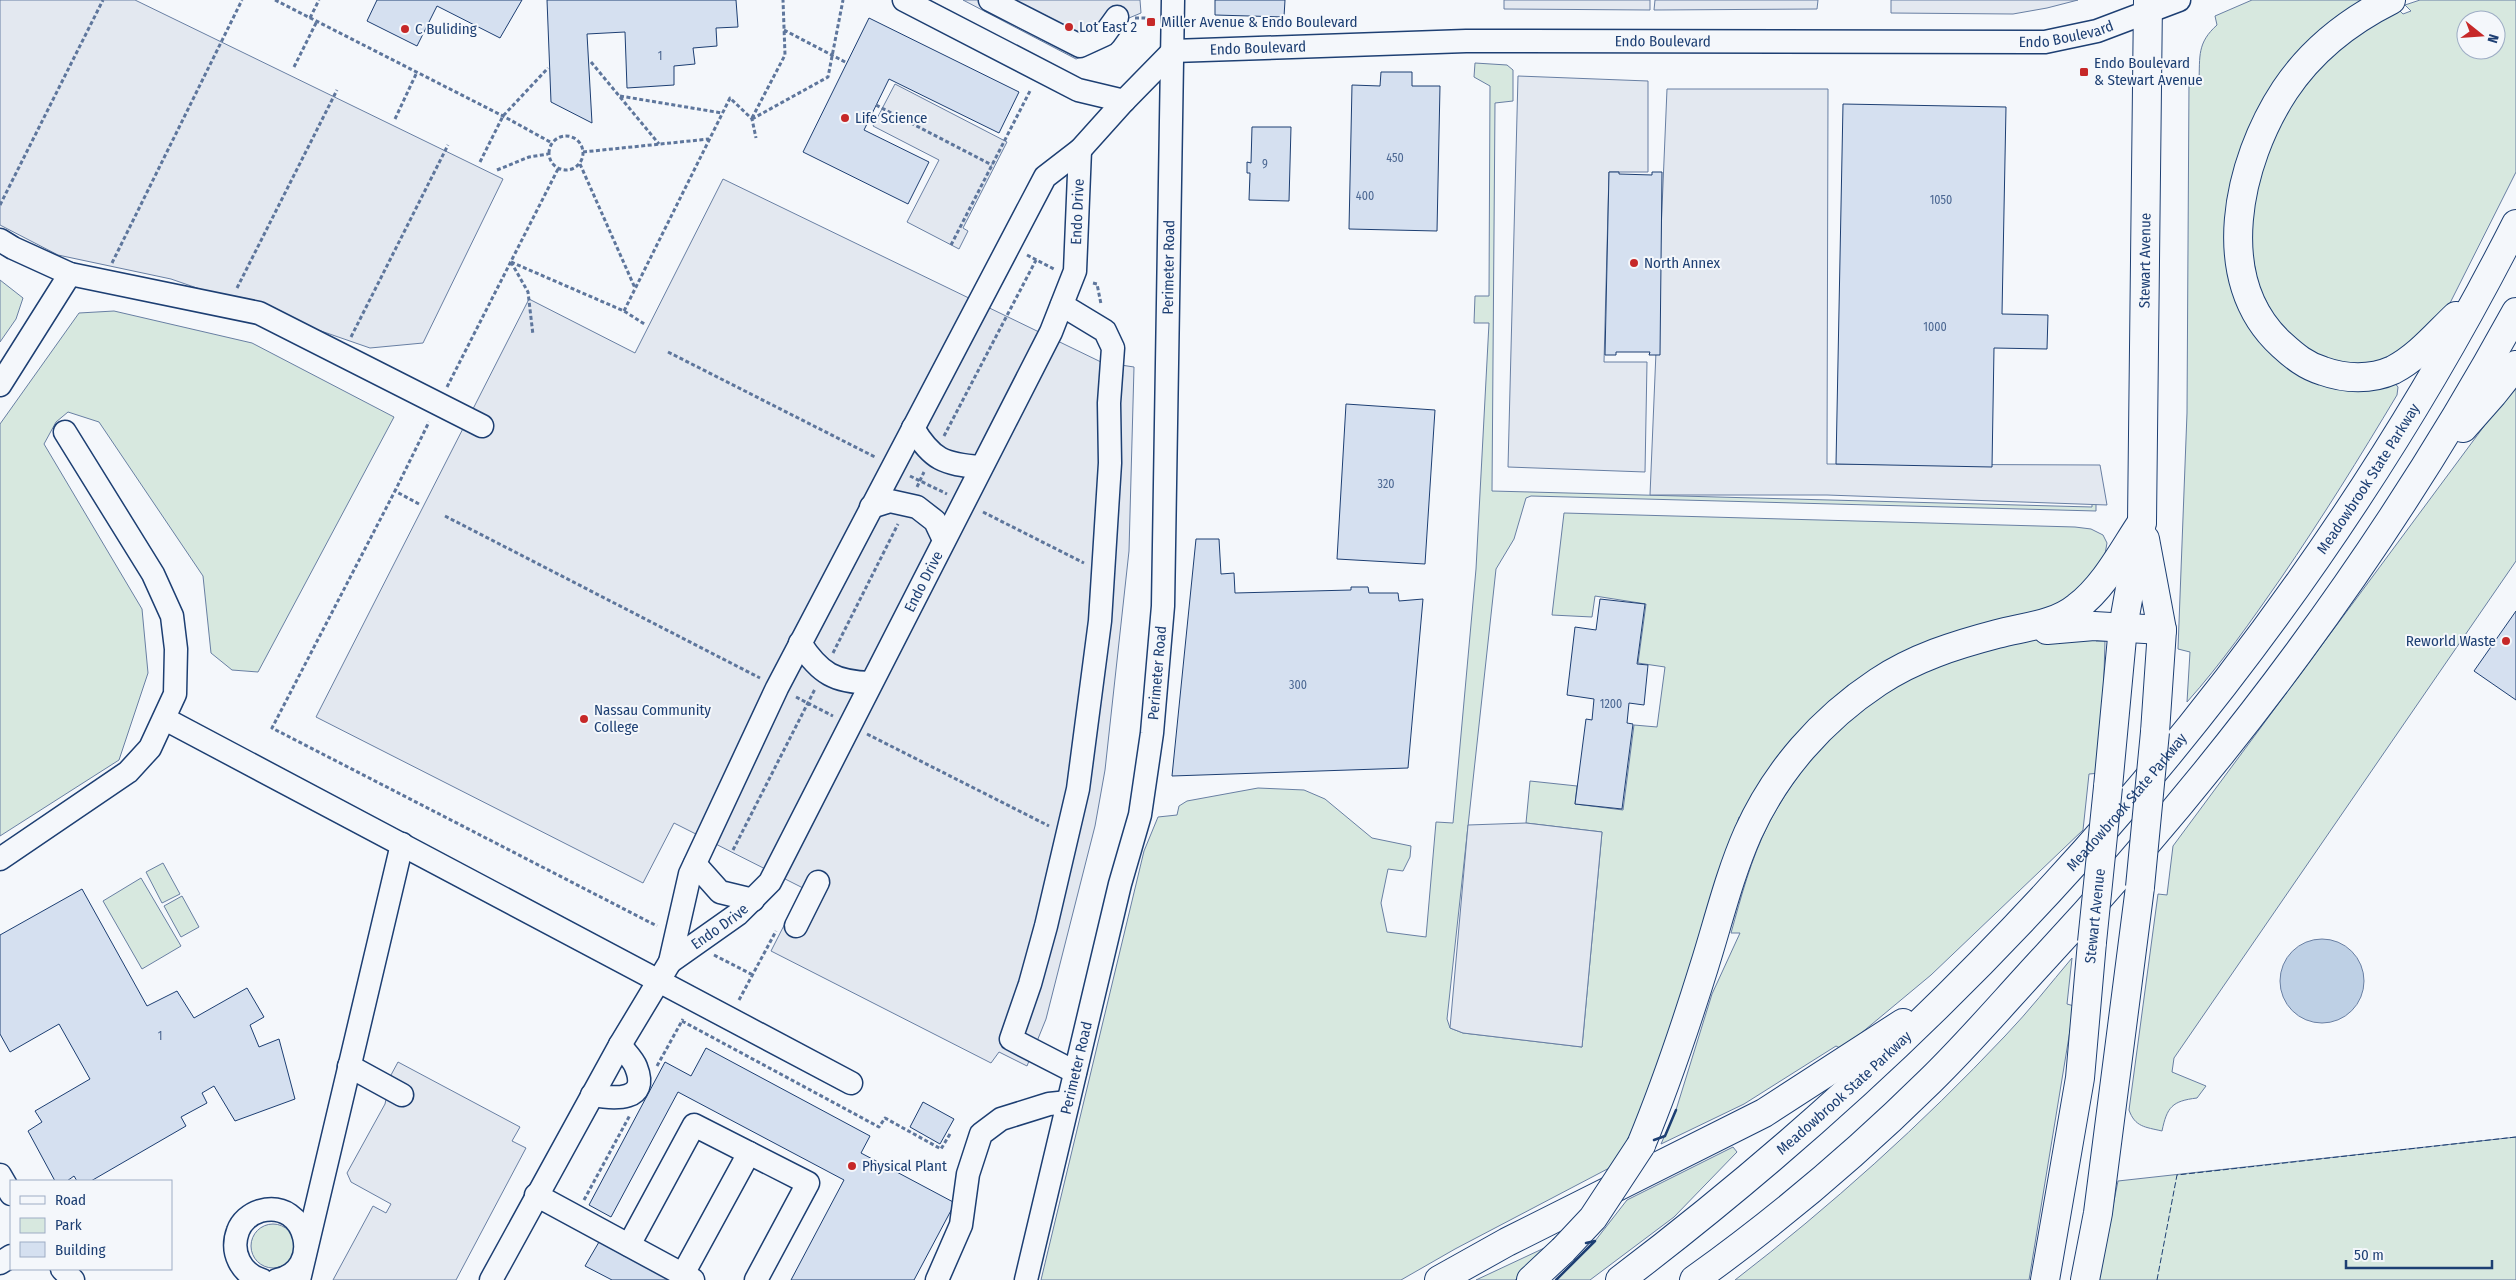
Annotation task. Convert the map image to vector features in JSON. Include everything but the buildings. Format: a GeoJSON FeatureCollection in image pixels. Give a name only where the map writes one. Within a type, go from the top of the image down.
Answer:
{"type":"FeatureCollection","features":[{"type":"Feature","properties":{"kind":"main road"},"geometry":{"type":"LineString","coordinates":[[2390,0],[2348,25],[2320,49],[2290,82],[2267,121],[2248,169],[2240,210],[2239,249],[2247,293],[2267,330],[2295,357],[2327,373],[2360,377],[2381,374],[2412,358],[2480,291]]}},
{"type":"Feature","properties":{"kind":"main road","name":"Stewart Avenue"},"geometry":{"type":"LineString","coordinates":[[2045,1280],[2080,1078],[2123,627],[2142,522],[2148,7]]}},
{"type":"Feature","properties":{"kind":"main road","name":"Meadowbrook State Parkway"},"geometry":{"type":"LineString","coordinates":[[1620,1280],[1777,1155],[1868,1073],[1960,984],[2078,861],[2129,802],[2226,681],[2305,573],[2379,463],[2480,291],[2516,224]]}},
{"type":"Feature","properties":{"kind":"main road"},"geometry":{"type":"LineString","coordinates":[[1694,1280],[1751,1239],[1842,1162],[1931,1080],[2120,876],[2210,770],[2294,660],[2423,471],[2516,312]]}},
{"type":"Feature","properties":{"kind":"main road"},"geometry":{"type":"LineString","coordinates":[[2423,471],[2493,394],[2516,365]]}},
{"type":"Feature","properties":{"kind":"main road","name":"Stewart Avenue"},"geometry":{"type":"LineString","coordinates":[[2085,1280],[2098,1213],[2140,887],[2155,732],[2162,630],[2142,522]]}},
{"type":"Feature","properties":{"kind":"main road"},"geometry":{"type":"LineString","coordinates":[[1531,1280],[1593,1218],[1641,1145],[1667,1081],[1748,834],[1783,772],[1813,736],[1832,718],[1877,682],[1900,669],[1934,654],[1995,635],[2054,620],[2076,609],[2095,590],[2142,522]]}},
{"type":"Feature","properties":{"kind":"main road"},"geometry":{"type":"LineString","coordinates":[[1995,635],[2094,626],[2162,630]]}},
{"type":"Feature","properties":{"kind":"main road"},"geometry":{"type":"LineString","coordinates":[[1439,1280],[1507,1242],[1764,1113],[1960,984]]}},
{"type":"Feature","properties":{"kind":"street"},"geometry":{"type":"LineString","coordinates":[[904,0],[1078,90],[1124,100]]}},
{"type":"Feature","properties":{"kind":"street"},"geometry":{"type":"LineString","coordinates":[[990,0],[1080,46],[1104,35],[1117,17]]}},
{"type":"Feature","properties":{"kind":"street","name":"Perimeter Road"},"geometry":{"type":"LineString","coordinates":[[1026,1280],[1120,884],[1140,816],[1152,733],[1163,606],[1173,0]]}},
{"type":"Feature","properties":{"kind":"street","name":"Endo Boulevard"},"geometry":{"type":"LineString","coordinates":[[1172,51],[1466,41],[2045,42],[2096,32],[2148,7],[2179,0]]}},
{"type":"Feature","properties":{"kind":"street","name":"Endo Drive"},"geometry":{"type":"LineString","coordinates":[[685,940],[690,874],[800,643],[1045,177],[1080,150],[1124,100],[1172,51]]}},
{"type":"Feature","properties":{"kind":"street","name":"Endo Drive"},"geometry":{"type":"LineString","coordinates":[[491,1280],[592,1095],[664,971],[685,940],[738,914],[770,882],[980,467],[1051,332],[1075,271],[1080,150]]}},
{"type":"Feature","properties":{"kind":"street"},"geometry":{"type":"LineString","coordinates":[[0,240],[70,274],[134,289],[260,313],[482,426]]}},
{"type":"Feature","properties":{"kind":"street"},"geometry":{"type":"LineString","coordinates":[[0,385],[70,274]]}},
{"type":"Feature","properties":{"kind":"street"},"geometry":{"type":"LineString","coordinates":[[1062,305],[1105,331],[1113,348],[1100,621],[1078,789],[1033,974],[1011,1039],[1075,1072]]}},
{"type":"Feature","properties":{"kind":"street"},"geometry":{"type":"LineString","coordinates":[[913,428],[927,451],[940,460],[952,464],[980,467]]}},
{"type":"Feature","properties":{"kind":"street"},"geometry":{"type":"LineString","coordinates":[[0,858],[128,772],[150,748],[175,694],[176,649],[172,616],[153,574],[64,432]]}},
{"type":"Feature","properties":{"kind":"street"},"geometry":{"type":"LineString","coordinates":[[872,507],[890,501],[917,507],[935,521],[944,540]]}},
{"type":"Feature","properties":{"kind":"street"},"geometry":{"type":"LineString","coordinates":[[800,643],[812,661],[824,672],[849,682],[872,682]]}},
{"type":"Feature","properties":{"kind":"street"},"geometry":{"type":"LineString","coordinates":[[165,719],[402,844],[664,971],[730,1018],[851,1083]]}},
{"type":"Feature","properties":{"kind":"street"},"geometry":{"type":"LineString","coordinates":[[299,1280],[402,844]]}},
{"type":"Feature","properties":{"kind":"street"},"geometry":{"type":"LineString","coordinates":[[695,864],[720,892],[753,900]]}},
{"type":"Feature","properties":{"kind":"street"},"geometry":{"type":"LineString","coordinates":[[796,926],[818,882]]}},
{"type":"Feature","properties":{"kind":"street"},"geometry":{"type":"LineString","coordinates":[[592,1095],[612,1098],[628,1097],[637,1089],[639,1078],[636,1066],[620,1046]]}},
{"type":"Feature","properties":{"kind":"street"},"geometry":{"type":"LineString","coordinates":[[349,1066],[402,1095]]}},
{"type":"Feature","properties":{"kind":"street"},"geometry":{"type":"LineString","coordinates":[[937,1280],[961,1225],[968,1174],[980,1134],[1001,1119],[1049,1104],[1068,1102]]}},
{"type":"Feature","properties":{"kind":"street"},"geometry":{"type":"LineString","coordinates":[[629,1245],[694,1124],[808,1183],[756,1280]]}},
{"type":"Feature","properties":{"kind":"street"},"geometry":{"type":"LineString","coordinates":[[536,1195],[688,1277],[749,1153]]}},
{"type":"Feature","properties":{"kind":"street"},"geometry":{"type":"LineString","coordinates":[[0,1175],[10,1192]]}},
{"type":"Feature","properties":{"kind":"street"},"geometry":{"type":"LineString","coordinates":[[262,1280],[248,1274],[240,1265],[236,1254],[235,1242],[238,1230],[245,1220],[255,1212],[267,1209],[279,1210],[289,1214],[303,1231],[306,1241],[305,1253],[301,1264],[293,1273],[277,1280]]}},
{"type":"Feature","properties":{"kind":"street"},"geometry":{"type":"LineString","coordinates":[[63,1270],[73,1280]]}},
{"type":"Feature","properties":{"kind":"path"},"geometry":{"type":"LineString","coordinates":[[0,205],[103,0]]}},
{"type":"Feature","properties":{"kind":"path"},"geometry":{"type":"LineString","coordinates":[[112,264],[242,0]]}},
{"type":"Feature","properties":{"kind":"path"},"geometry":{"type":"LineString","coordinates":[[275,0],[503,116],[552,143]]}},
{"type":"Feature","properties":{"kind":"path"},"geometry":{"type":"LineString","coordinates":[[310,18],[319,0]]}},
{"type":"Feature","properties":{"kind":"path"},"geometry":{"type":"LineString","coordinates":[[752,118],[785,55],[783,0]]}},
{"type":"Feature","properties":{"kind":"path"},"geometry":{"type":"LineString","coordinates":[[752,118],[828,77],[843,0]]}},
{"type":"Feature","properties":{"kind":"path"},"geometry":{"type":"LineString","coordinates":[[294,67],[317,21]]}},
{"type":"Feature","properties":{"kind":"path"},"geometry":{"type":"LineString","coordinates":[[1200,25],[1208,25]]}},
{"type":"Feature","properties":{"kind":"path"},"geometry":{"type":"LineString","coordinates":[[784,30],[847,63]]}},
{"type":"Feature","properties":{"kind":"path"},"geometry":{"type":"LineString","coordinates":[[591,62],[659,144]]}},
{"type":"Feature","properties":{"kind":"path"},"geometry":{"type":"LineString","coordinates":[[480,162],[503,116],[548,68]]}},
{"type":"Feature","properties":{"kind":"path"},"geometry":{"type":"LineString","coordinates":[[394,119],[417,72]]}},
{"type":"Feature","properties":{"kind":"path"},"geometry":{"type":"LineString","coordinates":[[952,245],[1035,82]]}},
{"type":"Feature","properties":{"kind":"path"},"geometry":{"type":"LineString","coordinates":[[228,306],[337,90]]}},
{"type":"Feature","properties":{"kind":"path"},"geometry":{"type":"LineString","coordinates":[[619,96],[723,113]]}},
{"type":"Feature","properties":{"kind":"path"},"geometry":{"type":"LineString","coordinates":[[624,311],[730,98],[752,118],[756,138]]}},
{"type":"Feature","properties":{"kind":"path"},"geometry":{"type":"LineString","coordinates":[[876,105],[992,165]]}},
{"type":"Feature","properties":{"kind":"path"},"geometry":{"type":"LineString","coordinates":[[580,164],[570,170],[558,169],[553,165],[548,154],[552,143],[562,137],[573,138],[578,141],[583,152],[580,164],[635,288]]}},
{"type":"Feature","properties":{"kind":"path"},"geometry":{"type":"LineString","coordinates":[[583,152],[709,139]]}},
{"type":"Feature","properties":{"kind":"path"},"geometry":{"type":"LineString","coordinates":[[342,355],[448,146]]}},
{"type":"Feature","properties":{"kind":"path"},"geometry":{"type":"LineString","coordinates":[[497,170],[529,157],[548,154]]}},
{"type":"Feature","properties":{"kind":"path"},"geometry":{"type":"LineString","coordinates":[[446,389],[558,169]]}},
{"type":"Feature","properties":{"kind":"path"},"geometry":{"type":"LineString","coordinates":[[1025,254],[1058,271]]}},
{"type":"Feature","properties":{"kind":"path"},"geometry":{"type":"LineString","coordinates":[[944,437],[1036,260]]}},
{"type":"Feature","properties":{"kind":"path"},"geometry":{"type":"LineString","coordinates":[[510,262],[624,311],[646,325]]}},
{"type":"Feature","properties":{"kind":"path"},"geometry":{"type":"LineString","coordinates":[[510,262],[528,292],[533,335]]}},
{"type":"Feature","properties":{"kind":"path"},"geometry":{"type":"LineString","coordinates":[[668,352],[882,461]]}},
{"type":"Feature","properties":{"kind":"path"},"geometry":{"type":"LineString","coordinates":[[432,417],[272,728],[753,975]]}},
{"type":"Feature","properties":{"kind":"path"},"geometry":{"type":"LineString","coordinates":[[916,489],[926,469]]}},
{"type":"Feature","properties":{"kind":"path"},"geometry":{"type":"LineString","coordinates":[[904,473],[952,496]]}},
{"type":"Feature","properties":{"kind":"path"},"geometry":{"type":"LineString","coordinates":[[396,489],[419,504]]}},
{"type":"Feature","properties":{"kind":"path"},"geometry":{"type":"LineString","coordinates":[[978,510],[1103,572]]}},
{"type":"Feature","properties":{"kind":"path"},"geometry":{"type":"LineString","coordinates":[[832,655],[902,515]]}},
{"type":"Feature","properties":{"kind":"path"},"geometry":{"type":"LineString","coordinates":[[445,516],[767,682]]}},
{"type":"Feature","properties":{"kind":"path"},"geometry":{"type":"LineString","coordinates":[[733,850],[816,687]]}},
{"type":"Feature","properties":{"kind":"path"},"geometry":{"type":"LineString","coordinates":[[793,695],[838,718]]}},
{"type":"Feature","properties":{"kind":"path"},"geometry":{"type":"LineString","coordinates":[[864,732],[1067,836]]}},
{"type":"Feature","properties":{"kind":"path"},"geometry":{"type":"LineString","coordinates":[[730,1018],[783,918],[796,926]]}},
{"type":"Feature","properties":{"kind":"green space"},"geometry":{"type":"Polygon","coordinates":[[[2252,0],[2376,0],[2321,36],[2234,209],[2279,352],[2393,381],[2398,387],[2397,395],[2383,418],[2270,594],[2236,642],[2187,702],[2190,652],[2178,649],[2187,413],[2189,82],[2199,81],[2201,50],[2206,38],[2217,25],[2215,16],[2252,0]]]}},
{"type":"Feature","properties":{"kind":"green space"},"geometry":{"type":"Polygon","coordinates":[[[2420,0],[2516,0],[2516,172],[2446,311],[2406,355],[2350,367],[2317,357],[2281,329],[2258,286],[2249,234],[2256,181],[2271,135],[2299,89],[2334,52],[2367,26],[2398,9],[2403,14],[2411,11],[2405,5],[2420,0]]]}},
{"type":"Feature","properties":{"kind":"green space"},"geometry":{"type":"Polygon","coordinates":[[[1475,63],[1507,65],[1513,70],[1513,101],[1495,103],[1492,491],[2092,507],[2092,498],[2096,496],[2096,511],[1531,496],[1526,498],[1514,539],[1496,569],[1447,1019],[1450,1028],[1463,1033],[1582,1047],[1602,832],[1526,823],[1530,781],[1577,786],[1575,804],[1623,810],[1634,725],[1657,727],[1665,667],[1638,663],[1646,604],[1595,596],[1592,617],[1552,615],[1564,513],[2075,527],[2091,529],[2103,535],[2107,543],[2103,565],[2071,607],[1927,642],[1747,818],[1739,817],[1650,1099],[1615,1165],[1455,1249],[1401,1280],[1041,1280],[1144,851],[1158,817],[1177,815],[1179,806],[1187,801],[1258,788],[1304,790],[1325,799],[1372,838],[1411,846],[1410,857],[1403,871],[1388,869],[1381,903],[1387,932],[1426,937],[1436,822],[1453,823],[1476,569],[1489,323],[1474,323],[1475,296],[1489,296],[1490,86],[1474,77],[1475,63]]]}},
{"type":"Feature","properties":{"kind":"green space"},"geometry":{"type":"Polygon","coordinates":[[[0,280],[23,298],[16,319],[0,342],[0,280]]]}},
{"type":"Feature","properties":{"kind":"green space"},"geometry":{"type":"Polygon","coordinates":[[[114,311],[252,343],[394,417],[258,672],[232,670],[211,653],[203,576],[99,422],[68,412],[56,422],[44,444],[142,609],[148,673],[119,760],[0,836],[0,424],[79,313],[114,311]]]}},
{"type":"Feature","properties":{"kind":"green space"},"geometry":{"type":"Polygon","coordinates":[[[2516,383],[2516,561],[2174,1058],[2172,1072],[2206,1086],[2197,1098],[2176,1103],[2172,1107],[2166,1116],[2162,1131],[2141,1125],[2134,1120],[2129,1110],[2158,894],[2167,895],[2173,846],[2516,383]]]}},
{"type":"Feature","properties":{"kind":"green space"},"geometry":{"type":"Polygon","coordinates":[[[2094,632],[2096,641],[2105,641],[2101,773],[2089,774],[2083,830],[1931,975],[1842,1049],[1836,1046],[1744,1104],[1661,1144],[1676,1110],[1712,994],[1740,933],[1731,933],[1756,851],[1786,793],[1809,762],[1849,719],[1875,700],[1913,677],[1967,654],[1998,645],[2094,632]]]}},
{"type":"Feature","properties":{"kind":"green space"},"geometry":{"type":"Polygon","coordinates":[[[163,863],[180,894],[162,903],[146,872],[163,863]]]}},
{"type":"Feature","properties":{"kind":"green space"},"geometry":{"type":"Polygon","coordinates":[[[141,878],[181,946],[142,969],[103,901],[141,878]]]}},
{"type":"Feature","properties":{"kind":"green space"},"geometry":{"type":"Polygon","coordinates":[[[182,896],[199,927],[181,937],[164,906],[182,896]]]}},
{"type":"Feature","properties":{"kind":"green space"},"geometry":{"type":"Polygon","coordinates":[[[2072,958],[2067,1004],[2074,1006],[2029,1280],[1735,1280],[1841,1193],[1941,1101],[2005,1036],[2072,958]]]}},
{"type":"Feature","properties":{"kind":"green space"},"geometry":{"type":"Polygon","coordinates":[[[2516,1137],[2516,1280],[2098,1280],[2118,1181],[2516,1137]]]}},
{"type":"Feature","properties":{"kind":"green space"},"geometry":{"type":"Polygon","coordinates":[[[1733,1147],[1737,1152],[1674,1217],[1590,1280],[1556,1280],[1595,1241],[1627,1200],[1733,1147]]]}},
{"type":"Feature","properties":{"kind":"green space"},"geometry":{"type":"Polygon","coordinates":[[[269,1224],[277,1224],[289,1230],[295,1246],[289,1262],[277,1268],[269,1268],[257,1262],[251,1250],[251,1242],[257,1230],[269,1224]]]}},
{"type":"Feature","properties":{"kind":"green space"},"geometry":{"type":"Polygon","coordinates":[[[1555,1243],[1515,1280],[1476,1280],[1555,1243]]]}},
{"type":"Feature","properties":{"kind":"shaded area"},"geometry":{"type":"Polygon","coordinates":[[[0,0],[135,0],[503,179],[423,343],[370,348],[171,279],[58,255],[0,225],[0,0]]]}},
{"type":"Feature","properties":{"kind":"shaded area","name":"Lot East 2"},"geometry":{"type":"Polygon","coordinates":[[[963,0],[1140,0],[1141,13],[1129,18],[1116,36],[1097,51],[1076,59],[963,0]]]}},
{"type":"Feature","properties":{"kind":"shaded area"},"geometry":{"type":"Polygon","coordinates":[[[1504,0],[1650,0],[1650,10],[1504,9],[1504,0]]]}},
{"type":"Feature","properties":{"kind":"shaded area"},"geometry":{"type":"Polygon","coordinates":[[[1655,0],[1818,0],[1817,9],[1654,10],[1655,0]]]}},
{"type":"Feature","properties":{"kind":"shaded area"},"geometry":{"type":"Polygon","coordinates":[[[1891,0],[2078,0],[2013,14],[1891,13],[1891,0]]]}},
{"type":"Feature","properties":{"kind":"shaded area"},"geometry":{"type":"Polygon","coordinates":[[[1518,76],[1648,81],[1648,172],[1609,172],[1604,362],[1647,362],[1645,472],[1508,467],[1518,76]]]}},
{"type":"Feature","properties":{"kind":"shaded area"},"geometry":{"type":"Polygon","coordinates":[[[895,84],[1007,142],[963,228],[968,231],[959,249],[907,222],[939,160],[873,126],[895,84]]]}},
{"type":"Feature","properties":{"kind":"shaded area"},"geometry":{"type":"Polygon","coordinates":[[[1667,89],[1828,89],[1827,464],[2100,465],[2107,505],[1827,495],[1650,495],[1667,89]]]}},
{"type":"Feature","properties":{"kind":"shaded area"},"geometry":{"type":"Polygon","coordinates":[[[723,179],[1101,362],[1134,367],[1129,551],[1105,770],[1095,826],[1046,1019],[1027,1066],[999,1052],[991,1063],[771,951],[803,888],[674,823],[643,883],[316,717],[529,299],[635,353],[723,179]]]}},
{"type":"Feature","properties":{"kind":"shaded area"},"geometry":{"type":"Polygon","coordinates":[[[1526,823],[1602,832],[1582,1047],[1463,1033],[1450,1028],[1468,825],[1526,823]]]}},
{"type":"Feature","properties":{"kind":"shaded area"},"geometry":{"type":"Polygon","coordinates":[[[398,1062],[520,1127],[512,1141],[526,1148],[456,1280],[333,1280],[373,1206],[386,1213],[391,1204],[351,1182],[347,1173],[385,1104],[391,1075],[398,1062]]]}},
{"type":"Feature","properties":{"kind":"water"},"geometry":{"type":"Polygon","coordinates":[[[2314,939],[2330,939],[2346,946],[2357,957],[2364,973],[2361,997],[2352,1011],[2346,1016],[2330,1023],[2314,1023],[2298,1016],[2287,1005],[2280,989],[2280,973],[2287,957],[2298,946],[2314,939]]]}},
{"type":"Feature","properties":{"kind":"fence"},"geometry":{"type":"LineString","coordinates":[[2157,1280],[2177,1175],[2516,1137]]}},
{"type":"Feature","properties":{"kind":"wall"},"geometry":{"type":"LineString","coordinates":[[1654,1140],[1665,1136],[1676,1110]]}},
{"type":"Feature","properties":{"kind":"wall"},"geometry":{"type":"LineString","coordinates":[[1556,1280],[1595,1241],[1586,1243]]}},
{"type":"Feature","properties":{"kind":"place","name":"Miller Avenue & Endo Boulevard"},"geometry":{"type":"Point","coordinates":[1151,22]}},
{"type":"Feature","properties":{"kind":"place","name":"Lot East 2"},"geometry":{"type":"Point","coordinates":[1069,27]}},
{"type":"Feature","properties":{"kind":"place","name":"C Buliding"},"geometry":{"type":"Point","coordinates":[405,29]}},
{"type":"Feature","properties":{"kind":"place","name":"Endo Boulevard & Stewart Avenue"},"geometry":{"type":"Point","coordinates":[2084,72]}},
{"type":"Feature","properties":{"kind":"place","name":"Life Science"},"geometry":{"type":"Point","coordinates":[845,118]}},
{"type":"Feature","properties":{"kind":"place","name":"North Annex"},"geometry":{"type":"Point","coordinates":[1634,263]}},
{"type":"Feature","properties":{"kind":"place","name":"Reworld Waste"},"geometry":{"type":"Point","coordinates":[2506,641]}},
{"type":"Feature","properties":{"kind":"place","name":"Nassau Community College"},"geometry":{"type":"Point","coordinates":[584,719]}},
{"type":"Feature","properties":{"kind":"place","name":"Physical Plant"},"geometry":{"type":"Point","coordinates":[852,1166]}}]}
